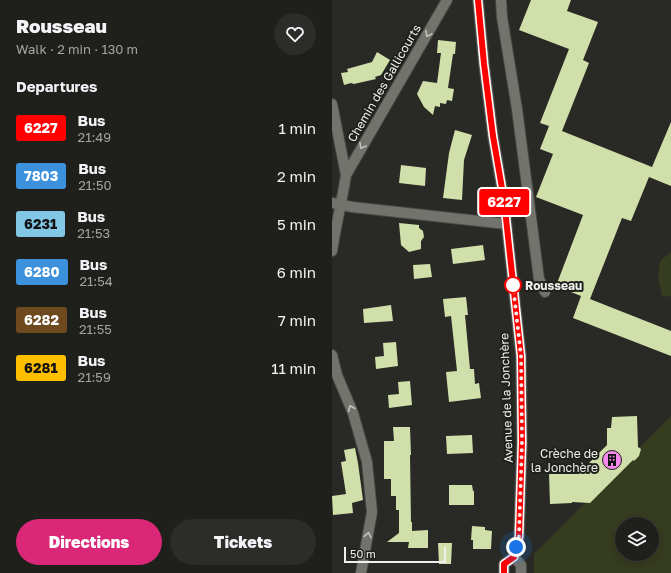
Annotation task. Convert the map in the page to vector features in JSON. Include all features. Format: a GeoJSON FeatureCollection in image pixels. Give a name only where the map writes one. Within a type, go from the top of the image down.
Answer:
{"type":"FeatureCollection","features":[{"type":"Feature","properties":{"kind":"street","name":"Chemin des Gallicourts"},"geometry":{"type":"LineString","coordinates":[[332,251],[337,214],[336,204],[346,175],[447,0]]}},
{"type":"Feature","properties":{"kind":"street","name":"Avenue de la Jonchère"},"geometry":{"type":"LineString","coordinates":[[478,0],[484,64],[506,224],[521,364],[522,442],[519,536],[514,557],[504,564],[504,573]]}},
{"type":"Feature","properties":{"kind":"street"},"geometry":{"type":"LineString","coordinates":[[501,0],[502,17],[517,109],[539,279],[545,292]]}},
{"type":"Feature","properties":{"kind":"street"},"geometry":{"type":"LineString","coordinates":[[332,104],[346,175]]}},
{"type":"Feature","properties":{"kind":"street"},"geometry":{"type":"LineString","coordinates":[[336,204],[506,224]]}},
{"type":"Feature","properties":{"kind":"street"},"geometry":{"type":"LineString","coordinates":[[332,355],[334,377],[353,413],[367,462],[372,512],[361,573]]}},
{"type":"Feature","properties":{"kind":"street"},"geometry":{"type":"LineString","coordinates":[[514,557],[521,565],[521,573]]}},
{"type":"Feature","properties":{"kind":"green space"},"geometry":{"type":"Polygon","coordinates":[[[671,252],[671,296],[662,297],[658,278],[660,261],[671,252]]]}},
{"type":"Feature","properties":{"kind":"green space"},"geometry":{"type":"Polygon","coordinates":[[[671,416],[671,573],[534,573],[534,554],[671,416]]]}},
{"type":"Feature","properties":{"kind":"building"},"geometry":{"type":"Polygon","coordinates":[[[531,0],[571,0],[567,11],[598,22],[583,60],[589,63],[562,131],[652,167],[671,122],[671,186],[649,177],[631,221],[622,218],[590,299],[671,331],[671,356],[573,318],[581,296],[556,286],[583,215],[536,197],[553,154],[540,149],[549,126],[540,123],[569,49],[519,30],[531,0]]]}},
{"type":"Feature","properties":{"kind":"building"},"geometry":{"type":"Polygon","coordinates":[[[438,40],[456,42],[448,88],[454,89],[452,101],[447,100],[446,104],[440,103],[440,107],[435,106],[433,115],[424,107],[417,94],[423,81],[437,83],[441,53],[437,53],[438,40]]]}},
{"type":"Feature","properties":{"kind":"building"},"geometry":{"type":"Polygon","coordinates":[[[377,52],[390,60],[381,75],[375,77],[376,79],[344,85],[341,73],[348,72],[347,69],[372,62],[377,52]]]}},
{"type":"Feature","properties":{"kind":"building"},"geometry":{"type":"Polygon","coordinates":[[[455,130],[472,135],[464,160],[462,200],[443,198],[449,153],[455,130]]]}},
{"type":"Feature","properties":{"kind":"building"},"geometry":{"type":"Polygon","coordinates":[[[401,165],[426,168],[425,186],[399,183],[401,165]]]}},
{"type":"Feature","properties":{"kind":"building"},"geometry":{"type":"Polygon","coordinates":[[[399,223],[419,225],[419,228],[423,231],[424,237],[421,241],[421,249],[409,252],[401,245],[399,223]]]}},
{"type":"Feature","properties":{"kind":"building"},"geometry":{"type":"Polygon","coordinates":[[[483,245],[485,260],[453,264],[451,249],[483,245]]]}},
{"type":"Feature","properties":{"kind":"building"},"geometry":{"type":"Polygon","coordinates":[[[430,264],[432,277],[414,279],[413,265],[430,264]]]}},
{"type":"Feature","properties":{"kind":"building"},"geometry":{"type":"Polygon","coordinates":[[[466,297],[468,315],[465,315],[470,369],[474,369],[475,384],[479,383],[481,398],[449,402],[446,372],[457,371],[451,316],[445,317],[443,299],[466,297]]]}},
{"type":"Feature","properties":{"kind":"building"},"geometry":{"type":"Polygon","coordinates":[[[391,305],[393,321],[364,323],[363,309],[391,305]]]}},
{"type":"Feature","properties":{"kind":"building"},"geometry":{"type":"Polygon","coordinates":[[[396,342],[398,366],[376,369],[375,357],[384,356],[383,343],[396,342]]]}},
{"type":"Feature","properties":{"kind":"building"},"geometry":{"type":"Polygon","coordinates":[[[410,381],[412,405],[389,408],[388,395],[399,394],[398,382],[410,381]]]}},
{"type":"Feature","properties":{"kind":"building","name":"Crèche de la Jonchère"},"geometry":{"type":"Polygon","coordinates":[[[637,416],[638,447],[641,449],[639,456],[634,461],[633,460],[590,503],[572,502],[550,504],[549,474],[578,474],[607,445],[607,428],[611,428],[612,417],[637,416]]]}},
{"type":"Feature","properties":{"kind":"building"},"geometry":{"type":"Polygon","coordinates":[[[393,427],[410,427],[412,531],[428,530],[428,548],[408,548],[409,542],[387,542],[399,533],[399,510],[396,510],[396,496],[391,496],[391,479],[384,479],[384,441],[394,441],[393,427]]]}},
{"type":"Feature","properties":{"kind":"building"},"geometry":{"type":"Polygon","coordinates":[[[472,435],[473,453],[447,454],[446,436],[472,435]]]}},
{"type":"Feature","properties":{"kind":"building"},"geometry":{"type":"Polygon","coordinates":[[[355,448],[363,500],[352,503],[353,513],[333,515],[332,496],[346,494],[341,462],[346,461],[344,450],[355,448]]]}},
{"type":"Feature","properties":{"kind":"building"},"geometry":{"type":"Polygon","coordinates":[[[449,485],[472,485],[474,491],[474,505],[449,505],[449,485]]]}},
{"type":"Feature","properties":{"kind":"building"},"geometry":{"type":"Polygon","coordinates":[[[472,526],[485,527],[485,530],[492,531],[491,549],[473,549],[473,540],[471,540],[472,526]]]}},
{"type":"Feature","properties":{"kind":"building"},"geometry":{"type":"Polygon","coordinates":[[[438,543],[452,543],[451,564],[439,564],[438,543]]]}},
{"type":"Feature","properties":{"kind":"bus line","name":"6227"},"geometry":{"type":"LineString","coordinates":[[478,0],[493,136],[504,200],[521,356],[522,442],[519,536],[514,557],[504,564],[504,573]]}},
{"type":"Feature","properties":{"kind":"place","name":"Rousseau"},"geometry":{"type":"Point","coordinates":[513,285]}},
{"type":"Feature","properties":{"kind":"place","name":"Crèche de la Jonchère"},"geometry":{"type":"Point","coordinates":[612,460]}},
{"type":"Feature","properties":{"kind":"route"},"geometry":{"type":"LineString","coordinates":[[513,285],[521,356],[522,442],[519,536],[516,547]]}}]}
